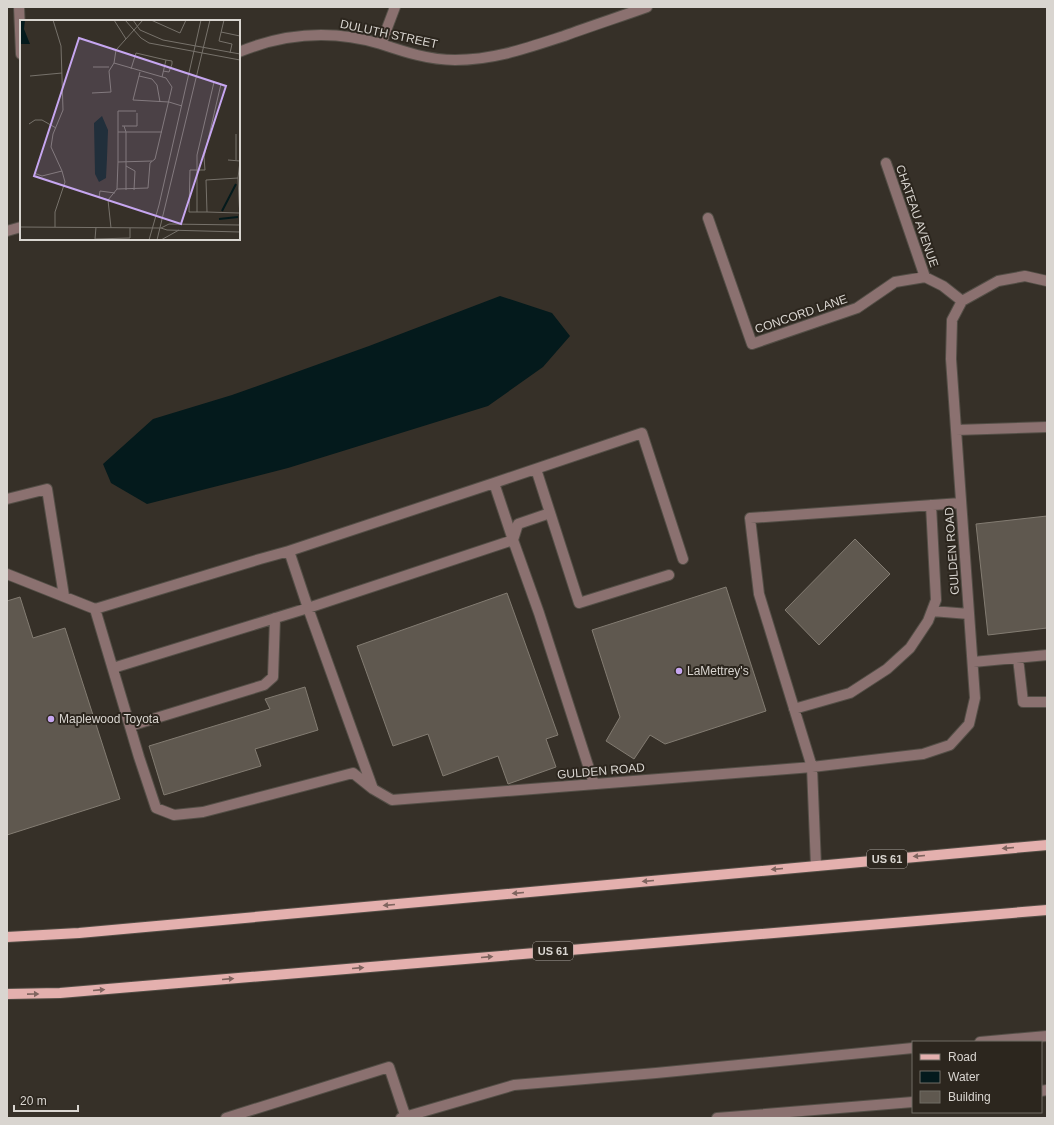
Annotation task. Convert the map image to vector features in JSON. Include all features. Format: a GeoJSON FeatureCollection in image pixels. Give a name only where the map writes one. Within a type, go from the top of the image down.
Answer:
{"type":"FeatureCollection","features":[{"type":"Feature","properties":{"kind":"main road","name":"US 61"},"geometry":{"type":"LineString","coordinates":[[7,937],[79,933],[1047,845]]}},
{"type":"Feature","properties":{"kind":"main road","name":"US 61"},"geometry":{"type":"LineString","coordinates":[[7,994],[68,992],[1047,910]]}},
{"type":"Feature","properties":{"kind":"street"},"geometry":{"type":"LineString","coordinates":[[18,7],[20,38]]}},
{"type":"Feature","properties":{"kind":"street"},"geometry":{"type":"LineString","coordinates":[[381,44],[395,7]]}},
{"type":"Feature","properties":{"kind":"street","name":"DULUTH STREET"},"geometry":{"type":"LineString","coordinates":[[240,52],[269,41],[300,36],[331,35],[362,39],[423,57],[454,60],[485,59],[519,51],[647,7]]}},
{"type":"Feature","properties":{"kind":"street","name":"CHATEAU AVENUE"},"geometry":{"type":"LineString","coordinates":[[886,163],[925,277]]}},
{"type":"Feature","properties":{"kind":"street","name":"CONCORD LANE"},"geometry":{"type":"LineString","coordinates":[[708,218],[752,344],[857,308],[895,282],[925,277]]}},
{"type":"Feature","properties":{"kind":"street"},"geometry":{"type":"LineString","coordinates":[[7,231],[20,227]]}},
{"type":"Feature","properties":{"kind":"street"},"geometry":{"type":"LineString","coordinates":[[925,277],[943,286],[962,301],[998,281],[1025,276],[1047,281]]}},
{"type":"Feature","properties":{"kind":"street","name":"GULDEN ROAD"},"geometry":{"type":"LineString","coordinates":[[373,789],[392,800],[812,767],[923,754],[950,745],[969,724],[976,698],[951,359],[952,320],[962,301]]}},
{"type":"Feature","properties":{"kind":"street"},"geometry":{"type":"LineString","coordinates":[[956,430],[1047,427]]}},
{"type":"Feature","properties":{"kind":"street"},"geometry":{"type":"LineString","coordinates":[[7,574],[95,608],[289,551],[642,433],[683,560]]}},
{"type":"Feature","properties":{"kind":"street"},"geometry":{"type":"LineString","coordinates":[[536,469],[579,603],[669,575]]}},
{"type":"Feature","properties":{"kind":"street"},"geometry":{"type":"LineString","coordinates":[[494,483],[539,613],[594,784]]}},
{"type":"Feature","properties":{"kind":"street"},"geometry":{"type":"LineString","coordinates":[[7,499],[47,489],[64,596]]}},
{"type":"Feature","properties":{"kind":"street"},"geometry":{"type":"LineString","coordinates":[[816,866],[812,767],[760,594],[750,518],[961,503]]}},
{"type":"Feature","properties":{"kind":"street"},"geometry":{"type":"LineString","coordinates":[[794,709],[850,693],[888,669],[910,648],[928,621],[936,600],[931,505]]}},
{"type":"Feature","properties":{"kind":"street"},"geometry":{"type":"LineString","coordinates":[[513,540],[518,524],[550,513]]}},
{"type":"Feature","properties":{"kind":"street"},"geometry":{"type":"LineString","coordinates":[[113,668],[308,608],[513,540]]}},
{"type":"Feature","properties":{"kind":"street"},"geometry":{"type":"LineString","coordinates":[[289,551],[373,789]]}},
{"type":"Feature","properties":{"kind":"street"},"geometry":{"type":"LineString","coordinates":[[95,608],[139,757],[156,808],[174,815],[203,812],[352,774],[373,789]]}},
{"type":"Feature","properties":{"kind":"street"},"geometry":{"type":"LineString","coordinates":[[932,611],[969,614]]}},
{"type":"Feature","properties":{"kind":"street"},"geometry":{"type":"LineString","coordinates":[[130,726],[264,685],[273,677],[275,618]]}},
{"type":"Feature","properties":{"kind":"street"},"geometry":{"type":"LineString","coordinates":[[973,662],[1047,655]]}},
{"type":"Feature","properties":{"kind":"street"},"geometry":{"type":"LineString","coordinates":[[1018,658],[1023,702],[1047,702]]}},
{"type":"Feature","properties":{"kind":"street"},"geometry":{"type":"LineString","coordinates":[[991,1041],[1047,1036]]}},
{"type":"Feature","properties":{"kind":"street"},"geometry":{"type":"LineString","coordinates":[[226,1118],[389,1068],[404,1118],[514,1085],[912,1048]]}},
{"type":"Feature","properties":{"kind":"street"},"geometry":{"type":"LineString","coordinates":[[717,1118],[912,1102]]}},
{"type":"Feature","properties":{"kind":"water"},"geometry":{"type":"Polygon","coordinates":[[[500,296],[552,313],[570,336],[543,367],[488,406],[288,468],[147,504],[111,483],[103,464],[153,419],[232,395],[369,346],[500,296]]]}},
{"type":"Feature","properties":{"kind":"building"},"geometry":{"type":"Polygon","coordinates":[[[1047,516],[1047,628],[988,635],[976,524],[1047,516]]]}},
{"type":"Feature","properties":{"kind":"building"},"geometry":{"type":"Polygon","coordinates":[[[855,539],[890,574],[819,645],[785,610],[855,539]]]}},
{"type":"Feature","properties":{"kind":"building","name":"LaMettrey's"},"geometry":{"type":"Polygon","coordinates":[[[726,587],[766,711],[665,744],[650,735],[634,759],[606,741],[620,717],[592,630],[726,587]]]}},
{"type":"Feature","properties":{"kind":"building"},"geometry":{"type":"Polygon","coordinates":[[[507,593],[558,735],[546,739],[556,767],[508,784],[498,756],[443,776],[428,734],[393,746],[357,646],[507,593]]]}},
{"type":"Feature","properties":{"kind":"building","name":"Maplewood Toyota"},"geometry":{"type":"Polygon","coordinates":[[[20,597],[33,638],[65,628],[120,799],[7,835],[7,601],[20,597]]]}},
{"type":"Feature","properties":{"kind":"building"},"geometry":{"type":"Polygon","coordinates":[[[305,687],[318,730],[255,749],[261,766],[164,795],[149,746],[270,709],[265,699],[305,687]]]}},
{"type":"Feature","properties":{"kind":"place","name":"LaMettrey's"},"geometry":{"type":"Point","coordinates":[679,671]}},
{"type":"Feature","properties":{"kind":"place","name":"Maplewood Toyota"},"geometry":{"type":"Point","coordinates":[51,719]}}]}
